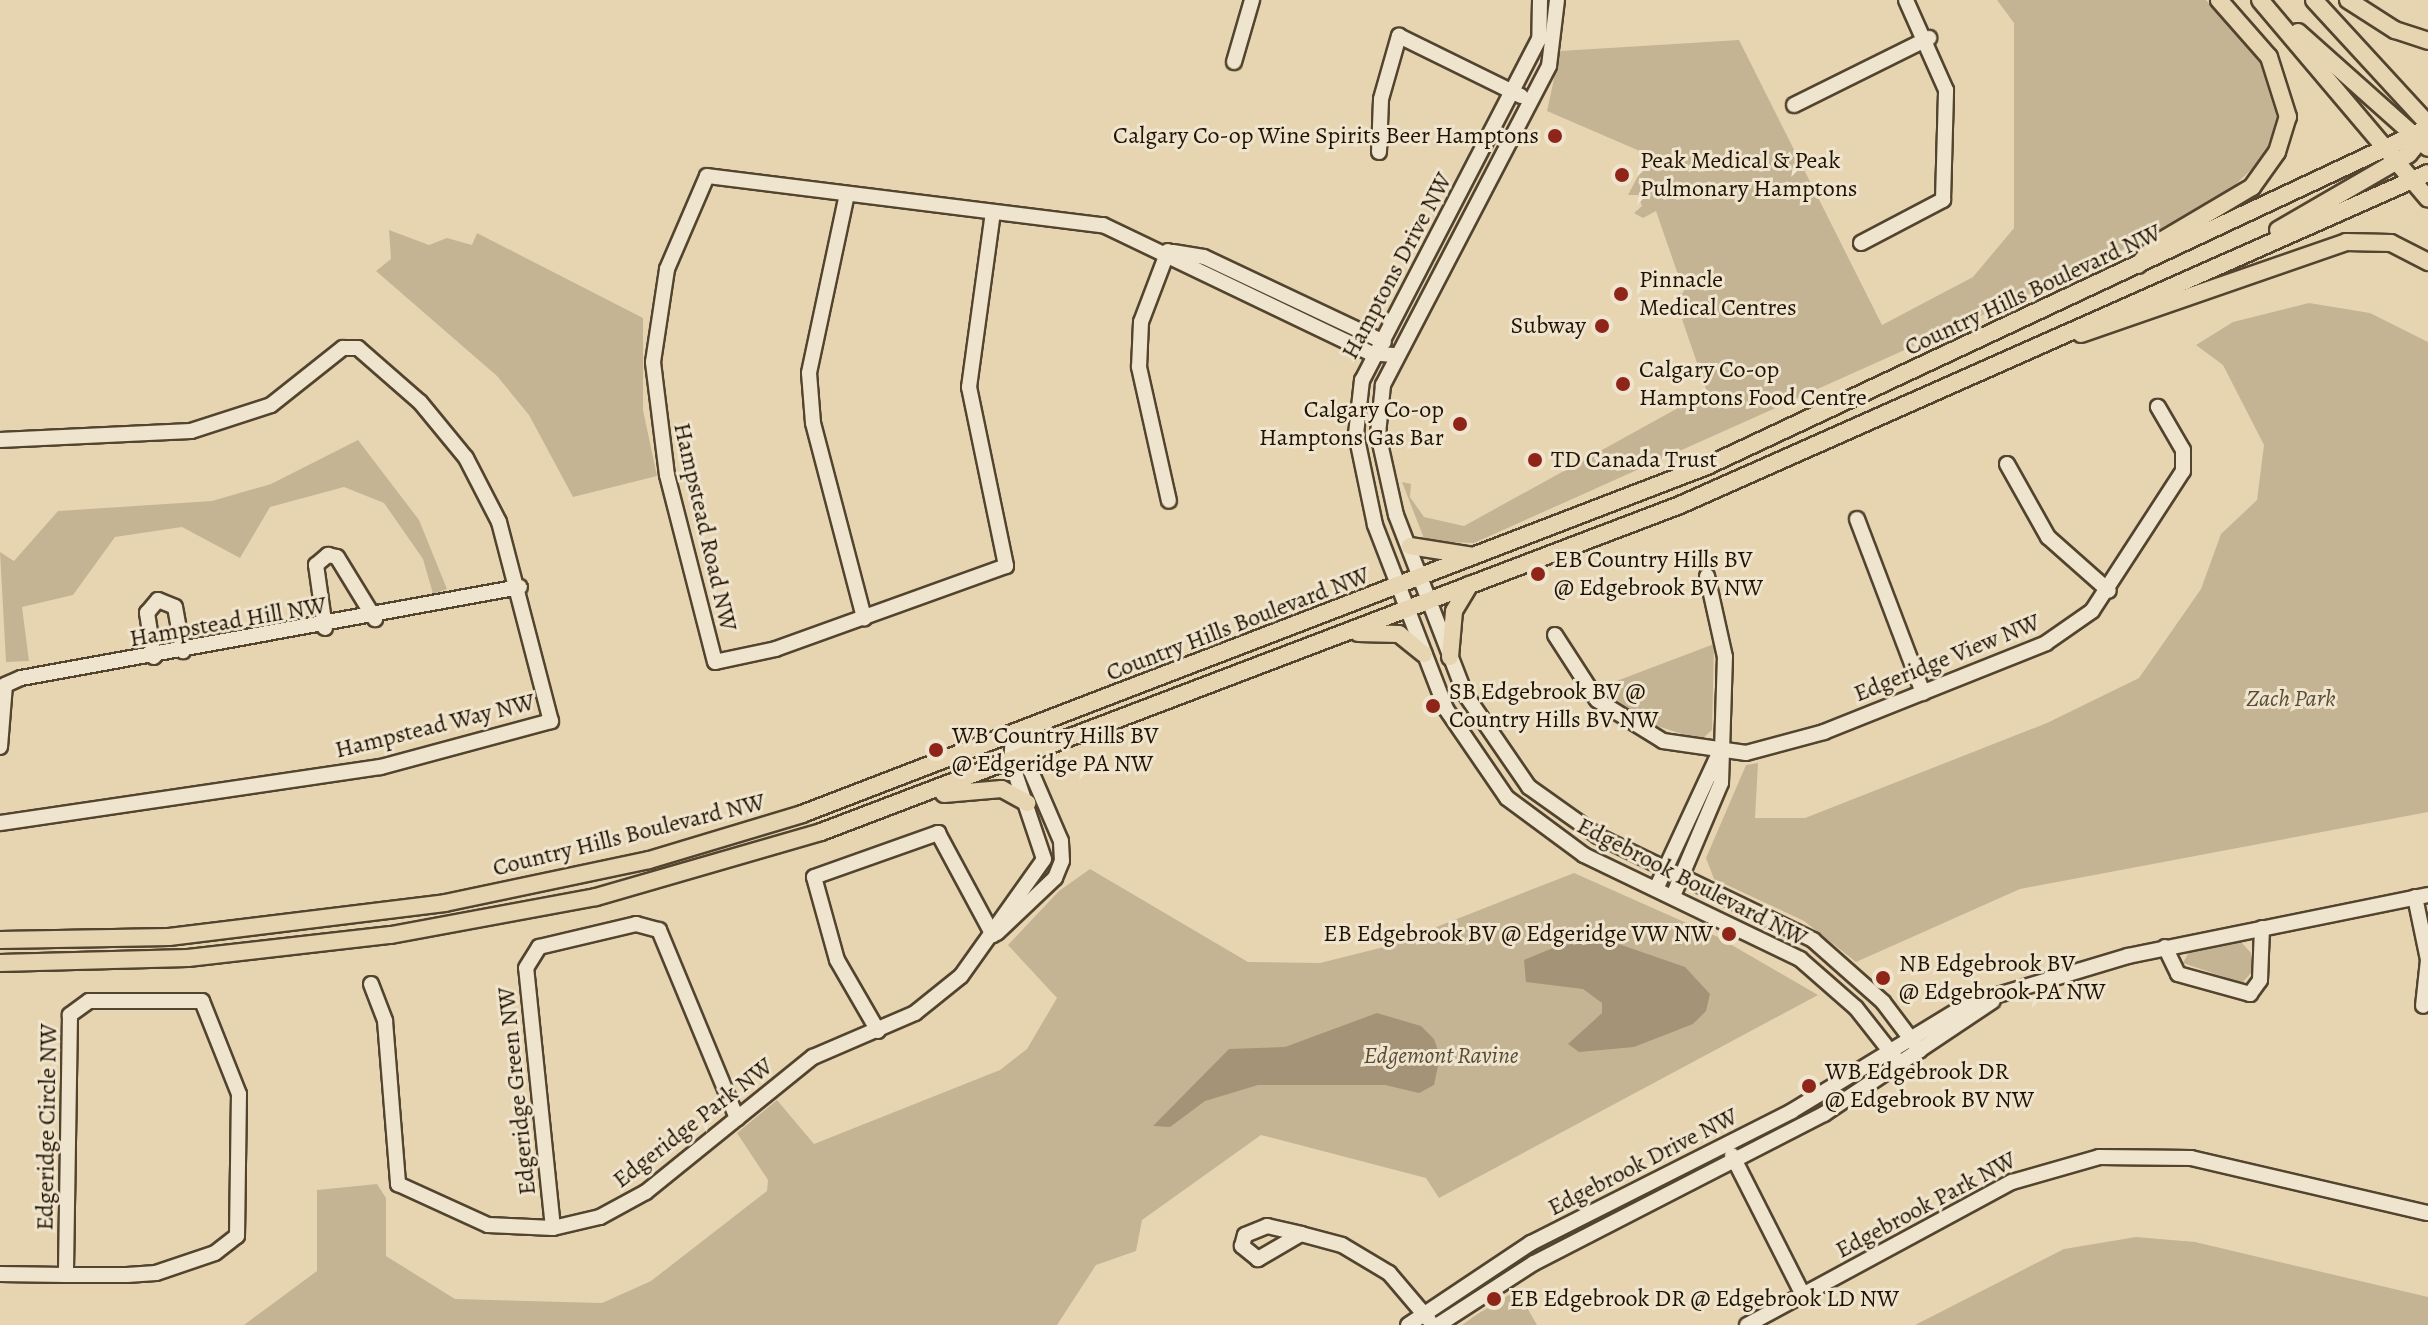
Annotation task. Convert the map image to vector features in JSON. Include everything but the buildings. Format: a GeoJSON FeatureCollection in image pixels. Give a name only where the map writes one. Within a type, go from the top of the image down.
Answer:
{"type":"FeatureCollection","features":[{"type":"Feature","properties":{"kind":"main road"},"geometry":{"type":"LineString","coordinates":[[2134,269],[2156,244],[2252,187],[2277,152],[2288,117],[2283,89],[2249,28],[2219,0]]}},
{"type":"Feature","properties":{"kind":"main road"},"geometry":{"type":"LineString","coordinates":[[2260,0],[2418,151]]}},
{"type":"Feature","properties":{"kind":"main road"},"geometry":{"type":"LineString","coordinates":[[2260,0],[2418,151]]}},
{"type":"Feature","properties":{"kind":"main road"},"geometry":{"type":"LineString","coordinates":[[2314,0],[2418,151],[2428,199]]}},
{"type":"Feature","properties":{"kind":"main road"},"geometry":{"type":"LineString","coordinates":[[2348,0],[2395,30],[2428,41]]}},
{"type":"Feature","properties":{"kind":"main road"},"geometry":{"type":"LineString","coordinates":[[2260,244],[2300,213],[2418,151]]}},
{"type":"Feature","properties":{"kind":"main road","name":"Country Hills Boulevard NW"},"geometry":{"type":"LineString","coordinates":[[0,940],[243,930],[512,891],[736,835],[1013,738],[1483,556],[1732,455],[2134,269],[2418,151]]}},
{"type":"Feature","properties":{"kind":"main road","name":"Country Hills Boulevard NW"},"geometry":{"type":"LineString","coordinates":[[0,963],[239,953],[475,922],[681,875],[923,797],[1693,499],[2260,244],[2418,151]]}},
{"type":"Feature","properties":{"kind":"main road"},"geometry":{"type":"LineString","coordinates":[[2022,349],[2346,242],[2391,243],[2428,262]]}},
{"type":"Feature","properties":{"kind":"main road"},"geometry":{"type":"LineString","coordinates":[[1410,546],[1483,556]]}},
{"type":"Feature","properties":{"kind":"main road"},"geometry":{"type":"LineString","coordinates":[[1450,657],[1454,611],[1470,584]]}},
{"type":"Feature","properties":{"kind":"main road"},"geometry":{"type":"LineString","coordinates":[[1340,634],[1399,634],[1424,654]]}},
{"type":"Feature","properties":{"kind":"main road"},"geometry":{"type":"LineString","coordinates":[[923,797],[1002,789],[1027,803]]}},
{"type":"Feature","properties":{"kind":"street"},"geometry":{"type":"LineString","coordinates":[[1234,62],[1252,0]]}},
{"type":"Feature","properties":{"kind":"street","name":"Hamptons Drive NW"},"geometry":{"type":"LineString","coordinates":[[1406,609],[1360,474],[1357,402],[1370,353],[1513,93],[1539,39],[1540,0]]}},
{"type":"Feature","properties":{"kind":"street","name":"Hamptons Drive NW"},"geometry":{"type":"LineString","coordinates":[[1428,600],[1382,472],[1378,434],[1393,355],[1531,101],[1557,37],[1557,0]]}},
{"type":"Feature","properties":{"kind":"street"},"geometry":{"type":"LineString","coordinates":[[1861,243],[1943,200],[1946,90],[1929,38],[1906,0]]}},
{"type":"Feature","properties":{"kind":"street"},"geometry":{"type":"LineString","coordinates":[[1379,152],[1381,99],[1399,36],[1531,101]]}},
{"type":"Feature","properties":{"kind":"street"},"geometry":{"type":"LineString","coordinates":[[1794,105],[1929,38]]}},
{"type":"Feature","properties":{"kind":"street","name":"Hampstead Road NW"},"geometry":{"type":"LineString","coordinates":[[993,212],[969,387],[1006,566],[864,618],[715,662],[667,475],[653,374],[667,269],[707,176],[1103,225],[1168,251],[1204,257],[1380,336]]}},
{"type":"Feature","properties":{"kind":"street"},"geometry":{"type":"LineString","coordinates":[[847,194],[809,373],[813,423],[864,618]]}},
{"type":"Feature","properties":{"kind":"street"},"geometry":{"type":"LineString","coordinates":[[1168,251],[1141,322],[1139,367],[1169,501]]}},
{"type":"Feature","properties":{"kind":"street","name":"Hampstead Road NW"},"geometry":{"type":"LineString","coordinates":[[1168,251],[1200,274],[1370,353],[1393,355]]}},
{"type":"Feature","properties":{"kind":"street"},"geometry":{"type":"LineString","coordinates":[[1380,336],[1393,355]]}},
{"type":"Feature","properties":{"kind":"street","name":"Hampstead Way NW"},"geometry":{"type":"LineString","coordinates":[[0,440],[191,431],[271,405],[343,348],[358,348],[420,402],[466,458],[499,522],[520,587],[551,721],[380,767],[0,823]]}},
{"type":"Feature","properties":{"kind":"street","name":"Edgeridge View NW"},"geometry":{"type":"LineString","coordinates":[[1555,635],[1583,686],[1613,714],[1663,741],[1719,753],[1782,747],[2046,643],[2109,591],[2184,467],[2158,407]]}},
{"type":"Feature","properties":{"kind":"street"},"geometry":{"type":"LineString","coordinates":[[2007,464],[2048,537],[2109,591]]}},
{"type":"Feature","properties":{"kind":"street"},"geometry":{"type":"LineString","coordinates":[[1857,519],[1923,693]]}},
{"type":"Feature","properties":{"kind":"street"},"geometry":{"type":"LineString","coordinates":[[325,628],[316,565],[328,555],[337,557],[375,619]]}},
{"type":"Feature","properties":{"kind":"street"},"geometry":{"type":"LineString","coordinates":[[1673,896],[1721,783],[1719,753],[1725,657],[1707,576]]}},
{"type":"Feature","properties":{"kind":"street","name":"Hampstead Hill NW"},"geometry":{"type":"LineString","coordinates":[[0,747],[5,685],[375,619],[520,587]]}},
{"type":"Feature","properties":{"kind":"street"},"geometry":{"type":"LineString","coordinates":[[154,657],[147,613],[158,600],[175,607],[183,651]]}},
{"type":"Feature","properties":{"kind":"street","name":"Edgebrook Boulevard NW"},"geometry":{"type":"LineString","coordinates":[[1428,600],[1481,726],[1529,787],[1587,830],[1813,940],[1899,1042],[1900,1064]]}},
{"type":"Feature","properties":{"kind":"street","name":"Edgebrook Boulevard NW"},"geometry":{"type":"LineString","coordinates":[[1406,609],[1458,732],[1507,798],[1566,844],[1800,959],[1899,1042],[1920,1051]]}},
{"type":"Feature","properties":{"kind":"street","name":"Edgeridge Park NW"},"geometry":{"type":"LineString","coordinates":[[371,984],[385,1021],[398,1184],[488,1225],[553,1228],[624,1206],[813,1057],[878,1031],[943,993],[993,935],[1055,878],[1062,861],[1028,755],[1013,738]]}},
{"type":"Feature","properties":{"kind":"street","name":"Edgeridge Park NW"},"geometry":{"type":"LineString","coordinates":[[993,935],[1009,901],[1044,859],[1011,761],[1013,738]]}},
{"type":"Feature","properties":{"kind":"street"},"geometry":{"type":"LineString","coordinates":[[1656,889],[1719,753]]}},
{"type":"Feature","properties":{"kind":"street"},"geometry":{"type":"LineString","coordinates":[[878,1031],[837,960],[814,877],[938,833],[993,935]]}},
{"type":"Feature","properties":{"kind":"street"},"geometry":{"type":"LineString","coordinates":[[1899,1042],[1968,1004],[1993,1001],[2165,947],[2422,896],[2428,960],[2423,1006]]}},
{"type":"Feature","properties":{"kind":"street","name":"Edgeridge Green NW"},"geometry":{"type":"LineString","coordinates":[[553,1228],[526,968],[539,947],[636,924],[659,930],[737,1118]]}},
{"type":"Feature","properties":{"kind":"street"},"geometry":{"type":"LineString","coordinates":[[2165,947],[2178,974],[2250,994],[2260,980],[2262,928]]}},
{"type":"Feature","properties":{"kind":"street","name":"Edgeridge Circle NW"},"geometry":{"type":"LineString","coordinates":[[0,1274],[66,1275],[177,1269],[215,1253],[240,1231],[239,1094],[211,1013],[195,997],[89,1001],[70,1015],[66,1275]]}},
{"type":"Feature","properties":{"kind":"street"},"geometry":{"type":"LineString","coordinates":[[1920,1051],[1993,1001]]}},
{"type":"Feature","properties":{"kind":"street","name":"Edgebrook Drive NW"},"geometry":{"type":"LineString","coordinates":[[1408,1325],[1531,1243],[1727,1144],[1899,1042]]}},
{"type":"Feature","properties":{"kind":"street","name":"Edgebrook Drive NW"},"geometry":{"type":"LineString","coordinates":[[1436,1325],[1534,1263],[1735,1161],[1920,1051]]}},
{"type":"Feature","properties":{"kind":"street"},"geometry":{"type":"LineString","coordinates":[[1727,1144],[1803,1295]]}},
{"type":"Feature","properties":{"kind":"street","name":"Edgebrook Park NW"},"geometry":{"type":"LineString","coordinates":[[1747,1325],[2012,1182],[2099,1157],[2191,1158],[2428,1213]]}},
{"type":"Feature","properties":{"kind":"street"},"geometry":{"type":"LineString","coordinates":[[1301,1234],[1367,1256],[1436,1325]]}},
{"type":"Feature","properties":{"kind":"green space"},"geometry":{"type":"Polygon","coordinates":[[[1997,0],[2206,0],[2264,65],[2277,96],[2277,130],[2267,154],[2227,193],[2099,263],[1474,543],[1425,541],[1402,482],[1411,484],[1410,497],[1424,517],[1464,526],[1707,392],[1674,296],[1684,292],[1656,211],[1643,218],[1634,213],[1642,206],[1638,195],[1628,195],[1649,155],[1547,111],[1560,51],[1739,40],[1882,325],[1973,277],[2014,228],[2014,23],[1997,0]]]}},
{"type":"Feature","properties":{"kind":"green space"},"geometry":{"type":"Polygon","coordinates":[[[389,230],[429,245],[447,238],[472,245],[477,233],[643,318],[643,410],[657,476],[573,497],[529,415],[497,376],[376,271],[391,259],[389,230]]]}},
{"type":"Feature","properties":{"kind":"green space","name":"Zach Park"},"geometry":{"type":"Polygon","coordinates":[[[2309,303],[2370,313],[2428,342],[2428,812],[2020,889],[1856,962],[1804,921],[1714,879],[1706,858],[1746,765],[1758,763],[1755,818],[1805,818],[2047,723],[2139,678],[2201,589],[2221,534],[2257,500],[2264,445],[2223,365],[2196,345],[2233,322],[2309,303]]]}},
{"type":"Feature","properties":{"kind":"green space"},"geometry":{"type":"Polygon","coordinates":[[[358,440],[419,520],[447,589],[433,594],[423,559],[384,503],[344,487],[270,507],[240,558],[182,527],[115,537],[73,595],[22,607],[29,661],[6,662],[0,552],[14,561],[58,511],[212,501],[271,484],[358,440]]]}},
{"type":"Feature","properties":{"kind":"green space"},"geometry":{"type":"Polygon","coordinates":[[[1714,644],[1712,730],[1701,740],[1654,725],[1598,688],[1714,644]]]}},
{"type":"Feature","properties":{"kind":"green space","name":"Edgemont Ravine"},"geometry":{"type":"Polygon","coordinates":[[[1090,869],[1248,962],[1320,963],[1388,946],[1574,873],[1718,937],[1818,995],[1439,1198],[1426,1178],[1261,1135],[1142,1220],[1136,1251],[1096,1265],[1057,1325],[244,1325],[317,1271],[317,1190],[377,1184],[386,1198],[386,1256],[455,1299],[602,1303],[651,1281],[767,1191],[768,1180],[737,1133],[777,1100],[814,1144],[1000,1070],[1027,1049],[1057,998],[1008,945],[1059,891],[1090,869]]]}},
{"type":"Feature","properties":{"kind":"green space"},"geometry":{"type":"Polygon","coordinates":[[[2241,942],[2251,953],[2251,973],[2242,983],[2183,963],[2190,950],[2241,942]]]}},
{"type":"Feature","properties":{"kind":"green space"},"geometry":{"type":"Polygon","coordinates":[[[2136,1237],[2195,1242],[2428,1297],[2428,1325],[1915,1325],[2064,1249],[2136,1237]]]}},
{"type":"Feature","properties":{"kind":"green space"},"geometry":{"type":"Polygon","coordinates":[[[1517,1290],[1537,1325],[1462,1325],[1476,1315],[1517,1290]]]}},
{"type":"Feature","properties":{"kind":"shaded area"},"geometry":{"type":"Polygon","coordinates":[[[1610,941],[1685,967],[1710,994],[1706,1011],[1693,1024],[1634,1047],[1579,1052],[1568,1044],[1602,1013],[1602,1003],[1583,989],[1526,982],[1524,960],[1560,945],[1610,941]]]}},
{"type":"Feature","properties":{"kind":"shaded area"},"geometry":{"type":"Polygon","coordinates":[[[1377,1013],[1421,1026],[1434,1039],[1440,1056],[1434,1085],[1419,1093],[1385,1085],[1258,1085],[1205,1101],[1170,1127],[1153,1126],[1229,1049],[1285,1047],[1377,1013]]]}},
{"type":"Feature","properties":{"kind":"place","name":"Calgary Co-op Wine Spirits Beer Hamptons"},"geometry":{"type":"Point","coordinates":[1555,136]}},
{"type":"Feature","properties":{"kind":"place","name":"Peak Medical & Peak Pulmonary Hamptons"},"geometry":{"type":"Point","coordinates":[1622,175]}},
{"type":"Feature","properties":{"kind":"place","name":"Pinnacle Medical Centres"},"geometry":{"type":"Point","coordinates":[1621,294]}},
{"type":"Feature","properties":{"kind":"place","name":"Subway"},"geometry":{"type":"Point","coordinates":[1602,326]}},
{"type":"Feature","properties":{"kind":"place","name":"Calgary Co-op Hamptons Food Centre"},"geometry":{"type":"Point","coordinates":[1623,384]}},
{"type":"Feature","properties":{"kind":"place","name":"Calgary Co-op Hamptons Gas Bar"},"geometry":{"type":"Point","coordinates":[1460,424]}},
{"type":"Feature","properties":{"kind":"place","name":"TD Canada Trust"},"geometry":{"type":"Point","coordinates":[1535,460]}},
{"type":"Feature","properties":{"kind":"place","name":"EB Country Hills BV @ Edgebrook BV NW"},"geometry":{"type":"Point","coordinates":[1538,574]}},
{"type":"Feature","properties":{"kind":"place","name":"SB Edgebrook BV @ Country Hills BV NW"},"geometry":{"type":"Point","coordinates":[1433,706]}},
{"type":"Feature","properties":{"kind":"place","name":"WB Country Hills BV @ Edgeridge PA NW"},"geometry":{"type":"Point","coordinates":[936,750]}},
{"type":"Feature","properties":{"kind":"place","name":"EB Edgebrook BV @ Edgeridge VW NW"},"geometry":{"type":"Point","coordinates":[1729,934]}},
{"type":"Feature","properties":{"kind":"place","name":"NB Edgebrook BV @ Edgebrook PA NW"},"geometry":{"type":"Point","coordinates":[1883,978]}},
{"type":"Feature","properties":{"kind":"place","name":"WB Edgebrook DR @ Edgebrook BV NW"},"geometry":{"type":"Point","coordinates":[1809,1086]}},
{"type":"Feature","properties":{"kind":"place","name":"EB Edgebrook DR @ Edgebrook LD NW"},"geometry":{"type":"Point","coordinates":[1494,1299]}}]}
